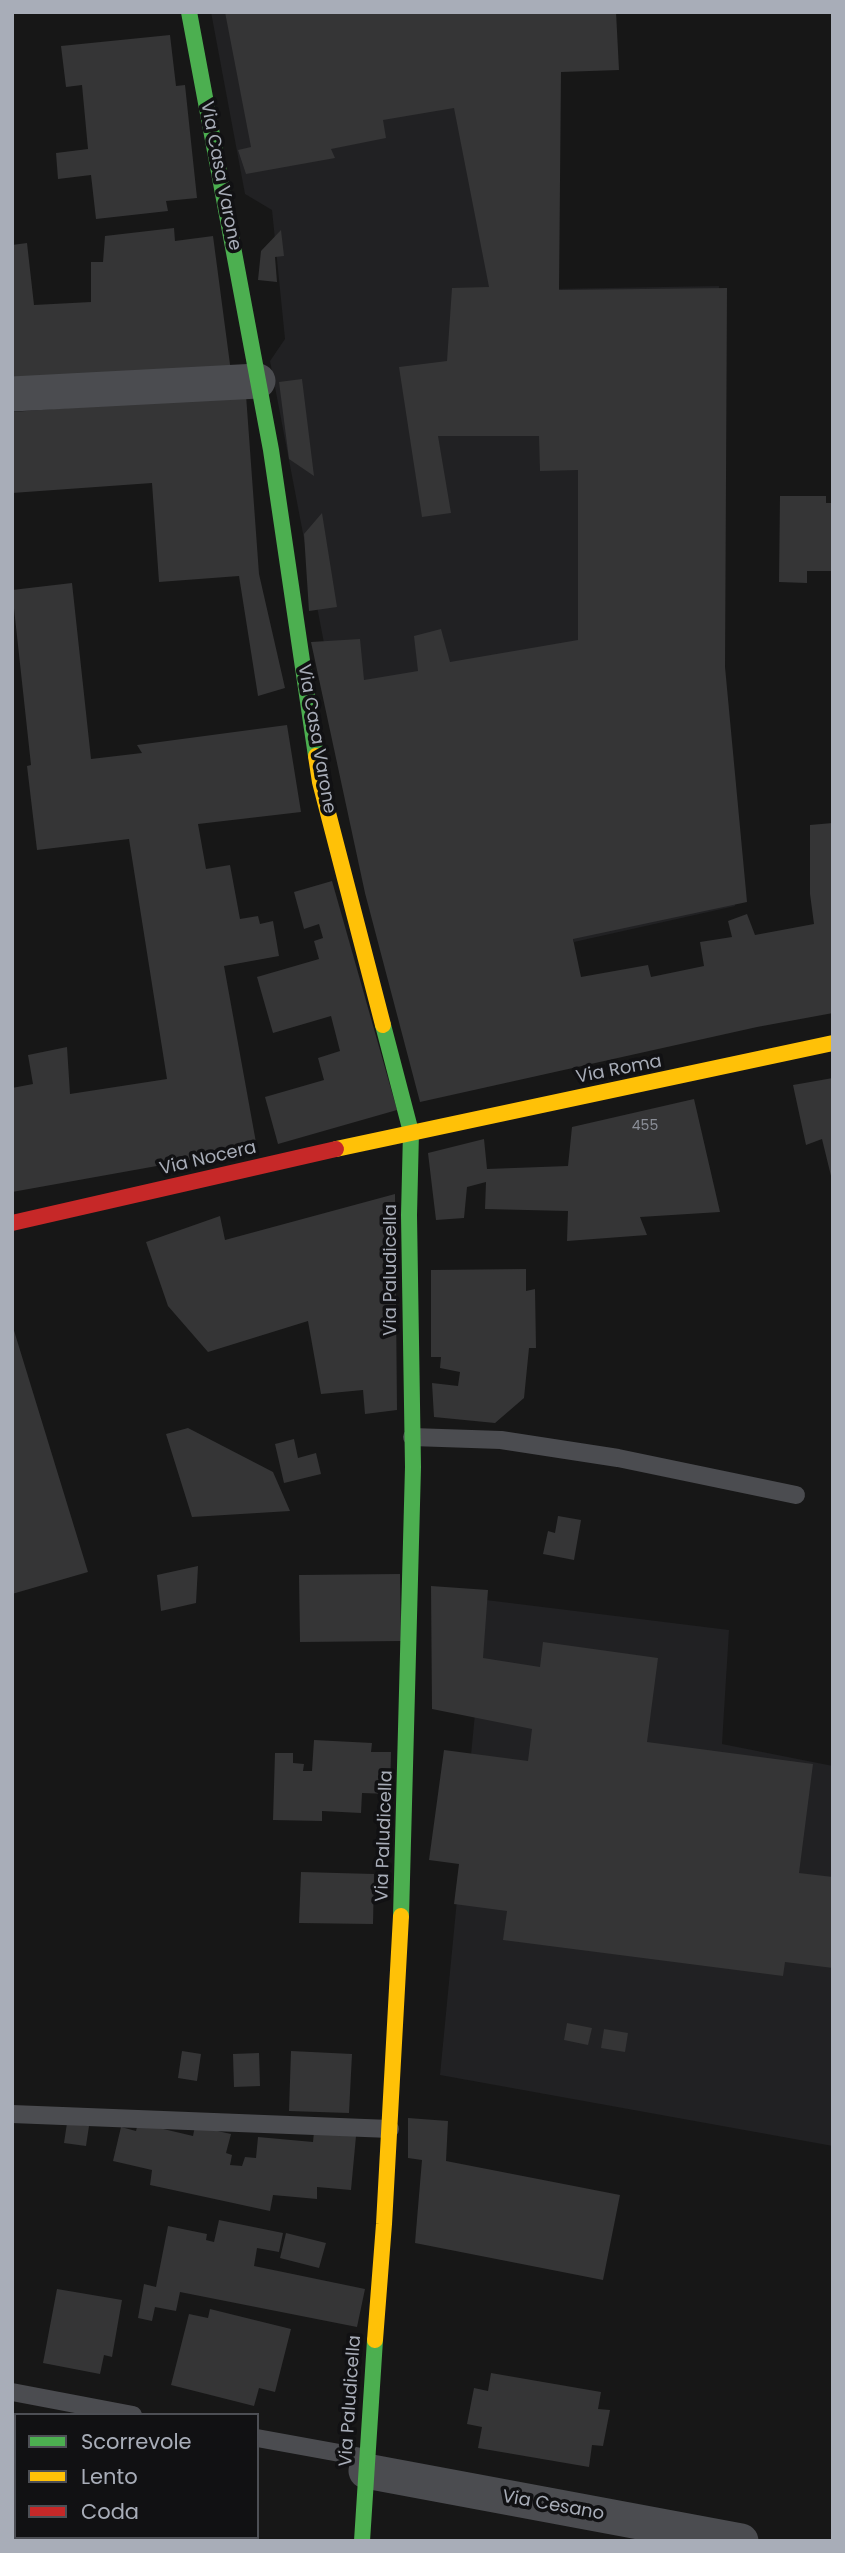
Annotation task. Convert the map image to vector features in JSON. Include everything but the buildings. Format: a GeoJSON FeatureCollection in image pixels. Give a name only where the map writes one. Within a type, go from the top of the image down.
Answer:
{"type":"FeatureCollection","features":[{"type":"Feature","properties":{"kind":"street","name":"Via Casa Varone"},"geometry":{"type":"LineString","coordinates":[[189,12],[271,450],[320,782],[411,1132]]}},
{"type":"Feature","properties":{"kind":"street"},"geometry":{"type":"LineString","coordinates":[[12,394],[258,381]]}},
{"type":"Feature","properties":{"kind":"street","name":"Via Roma"},"geometry":{"type":"LineString","coordinates":[[411,1132],[663,1081],[833,1043]]}},
{"type":"Feature","properties":{"kind":"street","name":"Via Nocera"},"geometry":{"type":"LineString","coordinates":[[12,1223],[411,1132]]}},
{"type":"Feature","properties":{"kind":"street","name":"Via Paludicella"},"geometry":{"type":"LineString","coordinates":[[362,2541],[403,1889],[410,1656],[411,1132]]}},
{"type":"Feature","properties":{"kind":"street","name":"Via Cesano"},"geometry":{"type":"LineString","coordinates":[[366,2465],[741,2541]]}},
{"type":"Feature","properties":{"kind":"lane"},"geometry":{"type":"LineString","coordinates":[[412,1437],[501,1440],[618,1458],[796,1495]]}},
{"type":"Feature","properties":{"kind":"lane"},"geometry":{"type":"LineString","coordinates":[[12,2114],[390,2129]]}},
{"type":"Feature","properties":{"kind":"lane"},"geometry":{"type":"LineString","coordinates":[[12,2392],[122,2413]]}},
{"type":"Feature","properties":{"kind":"lane"},"geometry":{"type":"LineString","coordinates":[[259,2438],[366,2465]]}},
{"type":"Feature","properties":{"kind":"shaded area"},"geometry":{"type":"Polygon","coordinates":[[[211,12],[542,12],[549,289],[719,286],[715,663],[735,906],[574,942],[555,874],[372,894],[270,361],[285,339],[272,210],[245,194],[211,12]]]}},
{"type":"Feature","properties":{"kind":"shaded area"},"geometry":{"type":"Polygon","coordinates":[[[486,1600],[729,1630],[722,1744],[833,1766],[833,2146],[440,2075],[486,1600]]]}},
{"type":"Feature","properties":{"kind":"traffic: fast"},"geometry":{"type":"LineString","coordinates":[[189,12],[271,450],[316,756]]}},
{"type":"Feature","properties":{"kind":"traffic: fast"},"geometry":{"type":"LineString","coordinates":[[383,1025],[411,1132],[409,1215],[413,1467],[401,1916]]}},
{"type":"Feature","properties":{"kind":"traffic: fast"},"geometry":{"type":"LineString","coordinates":[[362,2541],[375,2340]]}},
{"type":"Feature","properties":{"kind":"traffic: slow"},"geometry":{"type":"LineString","coordinates":[[316,756],[320,782],[383,1025]]}},
{"type":"Feature","properties":{"kind":"traffic: slow"},"geometry":{"type":"LineString","coordinates":[[336,1149],[833,1043]]}},
{"type":"Feature","properties":{"kind":"traffic: slow"},"geometry":{"type":"LineString","coordinates":[[375,2340],[401,1916]]}},
{"type":"Feature","properties":{"kind":"traffic: jam"},"geometry":{"type":"LineString","coordinates":[[12,1223],[336,1149]]}}]}
